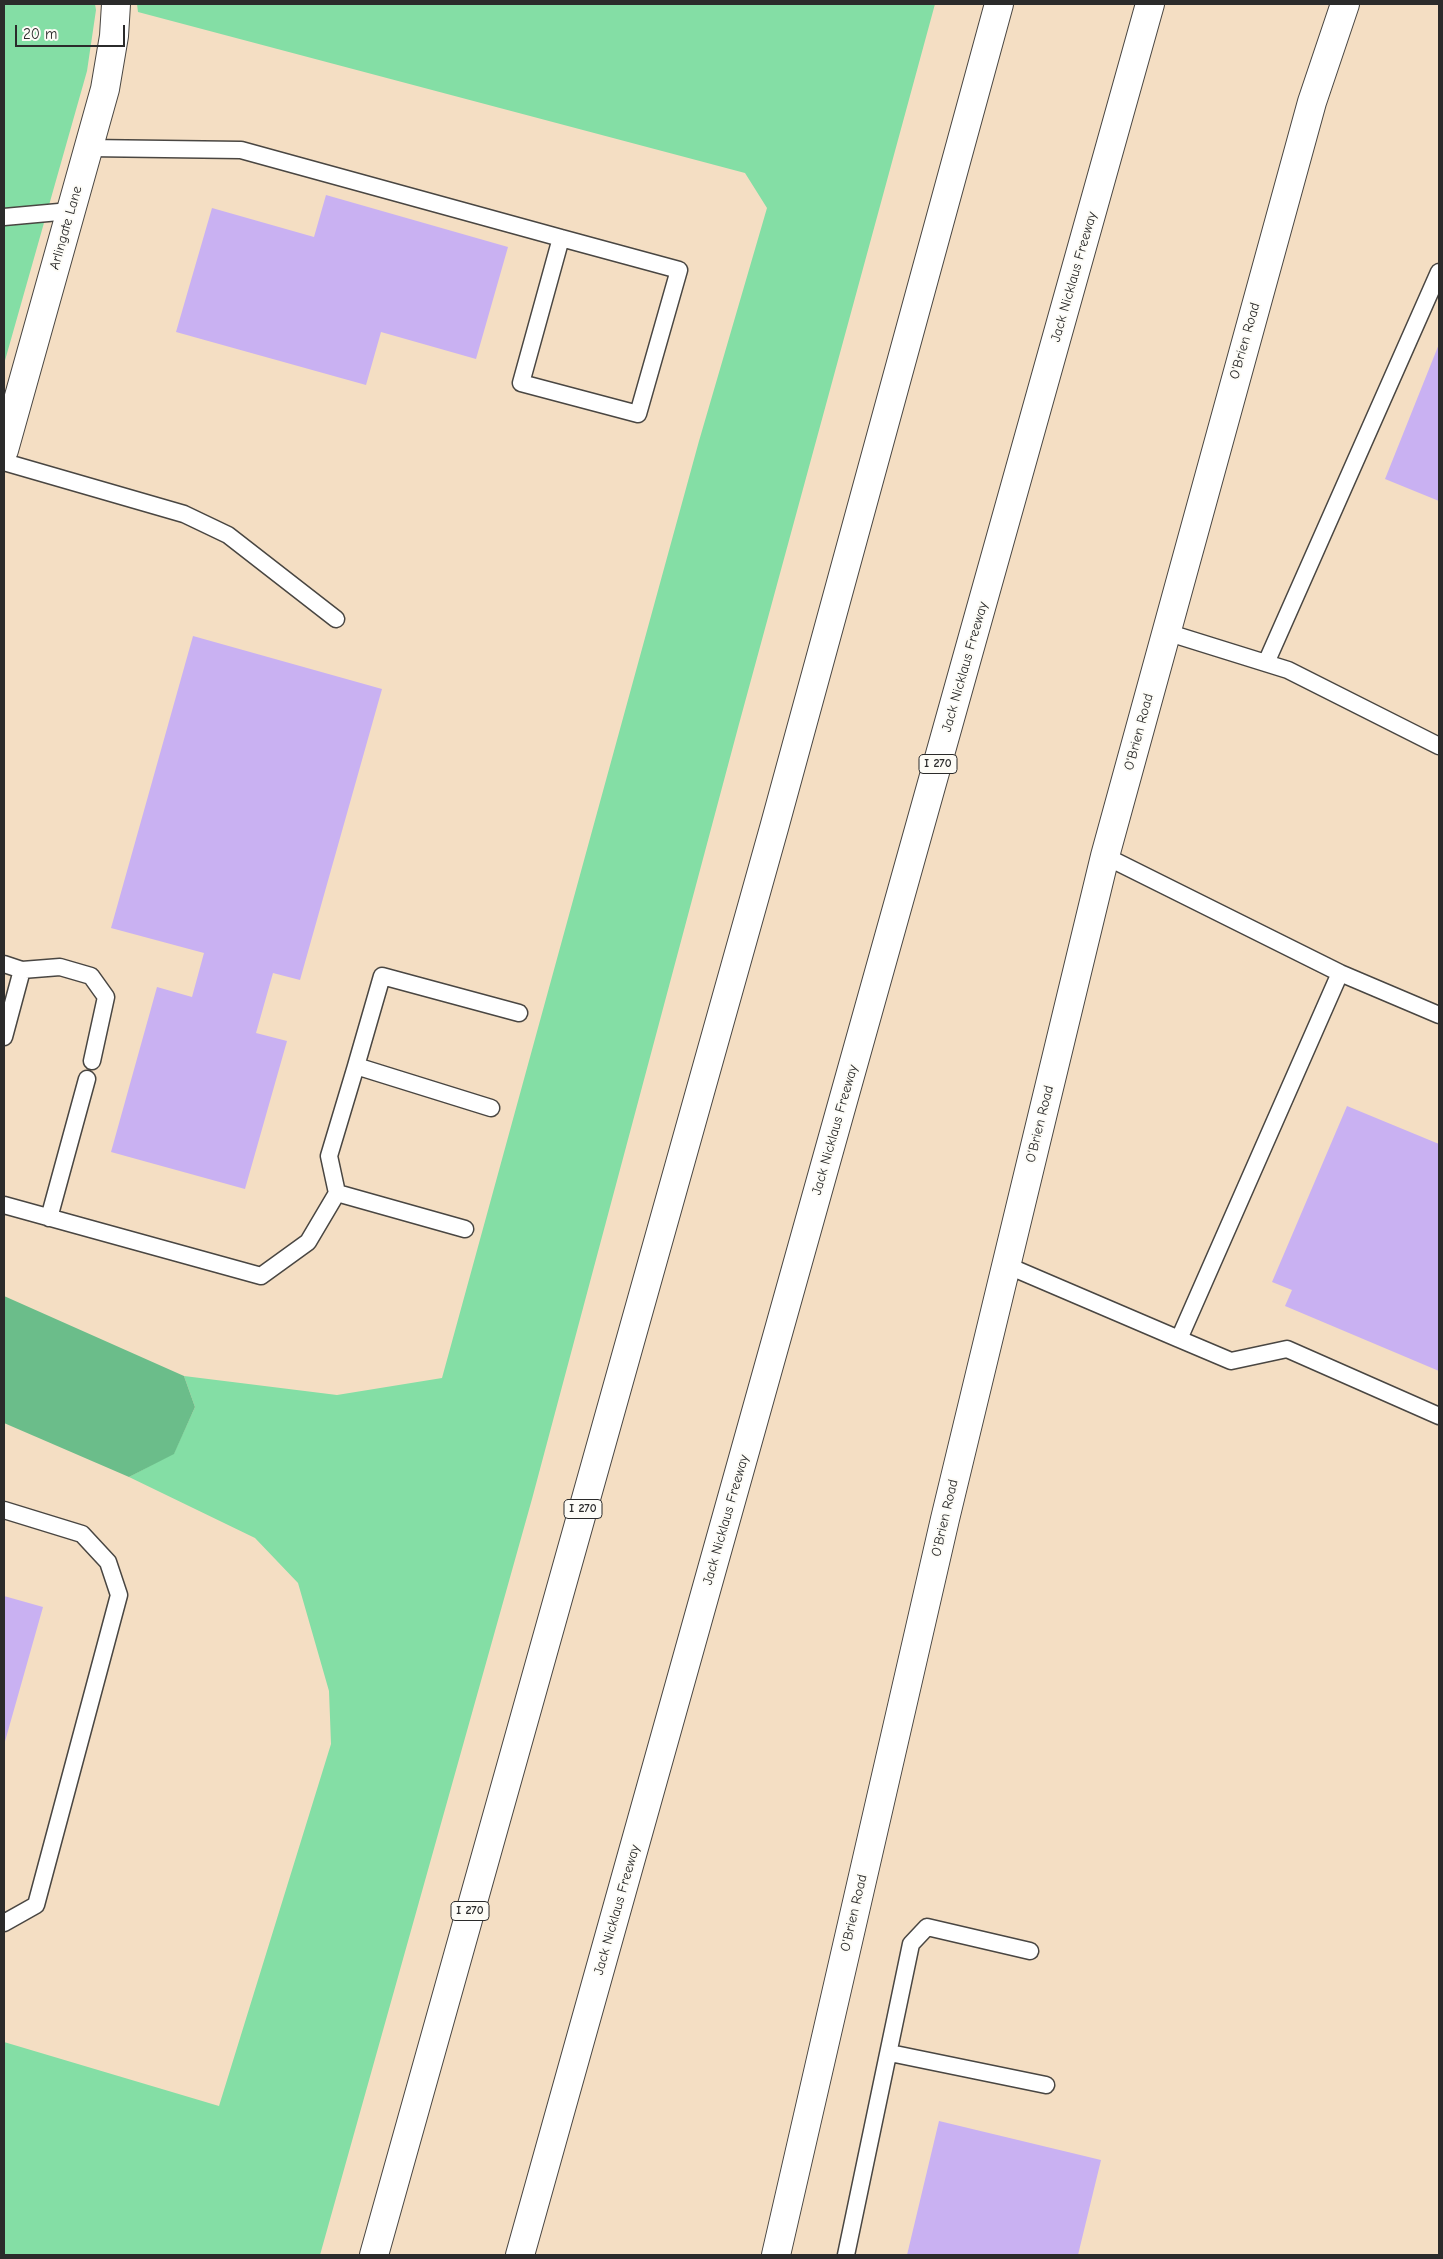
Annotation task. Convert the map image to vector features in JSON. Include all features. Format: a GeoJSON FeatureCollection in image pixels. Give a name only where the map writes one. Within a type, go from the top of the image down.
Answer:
{"type":"FeatureCollection","features":[{"type":"Feature","properties":{"kind":"main road","name":"Arlingate Lane"},"geometry":{"type":"LineString","coordinates":[[4,450],[106,80],[114,36],[116,4]]}},
{"type":"Feature","properties":{"kind":"main road","name":"I 270"},"geometry":{"type":"LineString","coordinates":[[374,2255],[774,828],[999,4]]}},
{"type":"Feature","properties":{"kind":"main road","name":"Jack Nicklaus Freeway"},"geometry":{"type":"LineString","coordinates":[[520,2255],[1150,4]]}},
{"type":"Feature","properties":{"kind":"main road","name":"O'Brien Road"},"geometry":{"type":"LineString","coordinates":[[776,2255],[942,1528],[1105,856],[1312,102],[1345,4]]}},
{"type":"Feature","properties":{"kind":"main road"},"geometry":{"type":"LineString","coordinates":[[524,2255],[539,2188]]}},
{"type":"Feature","properties":{"kind":"lane"},"geometry":{"type":"LineString","coordinates":[[88,148],[240,150],[678,270],[638,414],[522,383],[561,238]]}},
{"type":"Feature","properties":{"kind":"lane"},"geometry":{"type":"LineString","coordinates":[[4,217],[70,211]]}},
{"type":"Feature","properties":{"kind":"lane"},"geometry":{"type":"LineString","coordinates":[[1266,663],[1439,272]]}},
{"type":"Feature","properties":{"kind":"lane"},"geometry":{"type":"LineString","coordinates":[[4,462],[184,514],[228,536],[336,619]]}},
{"type":"Feature","properties":{"kind":"lane"},"geometry":{"type":"LineString","coordinates":[[1166,632],[1288,670],[1439,746]]}},
{"type":"Feature","properties":{"kind":"lane"},"geometry":{"type":"LineString","coordinates":[[1105,856],[1340,973],[1439,1015]]}},
{"type":"Feature","properties":{"kind":"lane"},"geometry":{"type":"LineString","coordinates":[[4,964],[22,970],[60,967],[91,976],[106,996],[92,1061]]}},
{"type":"Feature","properties":{"kind":"lane"},"geometry":{"type":"LineString","coordinates":[[4,1037],[22,970]]}},
{"type":"Feature","properties":{"kind":"lane"},"geometry":{"type":"LineString","coordinates":[[1180,1339],[1340,973]]}},
{"type":"Feature","properties":{"kind":"lane"},"geometry":{"type":"LineString","coordinates":[[4,1206],[261,1276],[308,1242],[337,1193],[329,1156],[382,976],[519,1013]]}},
{"type":"Feature","properties":{"kind":"lane"},"geometry":{"type":"LineString","coordinates":[[356,1066],[491,1108]]}},
{"type":"Feature","properties":{"kind":"lane"},"geometry":{"type":"LineString","coordinates":[[48,1218],[87,1079]]}},
{"type":"Feature","properties":{"kind":"lane"},"geometry":{"type":"LineString","coordinates":[[337,1193],[465,1229]]}},
{"type":"Feature","properties":{"kind":"lane"},"geometry":{"type":"LineString","coordinates":[[1006,1265],[1231,1361],[1287,1349],[1439,1416]]}},
{"type":"Feature","properties":{"kind":"lane"},"geometry":{"type":"LineString","coordinates":[[4,1510],[82,1534],[108,1562],[119,1595],[36,1905],[4,1923]]}},
{"type":"Feature","properties":{"kind":"lane"},"geometry":{"type":"LineString","coordinates":[[846,2255],[890,2053],[911,1944],[927,1927],[1030,1951]]}},
{"type":"Feature","properties":{"kind":"lane"},"geometry":{"type":"LineString","coordinates":[[890,2053],[1046,2085]]}},
{"type":"Feature","properties":{"kind":"green space"},"geometry":{"type":"Polygon","coordinates":[[[4,4],[95,4],[96,10],[87,71],[4,364],[4,4]]]}},
{"type":"Feature","properties":{"kind":"green space"},"geometry":{"type":"Polygon","coordinates":[[[137,4],[935,4],[739,724],[532,1499],[320,2255],[4,2255],[4,2042],[219,2106],[331,1744],[329,1691],[298,1583],[255,1538],[129,1477],[174,1453],[195,1407],[184,1376],[337,1395],[442,1378],[699,441],[767,208],[745,173],[138,12],[137,4]]]}},
{"type":"Feature","properties":{"kind":"green space"},"geometry":{"type":"Polygon","coordinates":[[[4,1296],[184,1376],[195,1407],[174,1454],[129,1477],[4,1423],[4,1296]]]}},
{"type":"Feature","properties":{"kind":"building"},"geometry":{"type":"Polygon","coordinates":[[[326,195],[508,247],[476,359],[381,332],[366,385],[176,332],[212,208],[314,237],[326,195]]]}},
{"type":"Feature","properties":{"kind":"building"},"geometry":{"type":"Polygon","coordinates":[[[1439,344],[1439,501],[1385,479],[1439,344]]]}},
{"type":"Feature","properties":{"kind":"building"},"geometry":{"type":"Polygon","coordinates":[[[193,636],[382,689],[300,980],[273,973],[256,1033],[287,1041],[245,1189],[111,1152],[157,987],[192,997],[204,953],[111,928],[193,636]]]}},
{"type":"Feature","properties":{"kind":"building"},"geometry":{"type":"Polygon","coordinates":[[[1347,1106],[1439,1144],[1439,1371],[1285,1306],[1292,1290],[1272,1282],[1347,1106]]]}},
{"type":"Feature","properties":{"kind":"building"},"geometry":{"type":"Polygon","coordinates":[[[4,1596],[43,1607],[4,1745],[4,1596]]]}},
{"type":"Feature","properties":{"kind":"building"},"geometry":{"type":"Polygon","coordinates":[[[939,2121],[1101,2160],[1078,2255],[907,2255],[939,2121]]]}}]}
